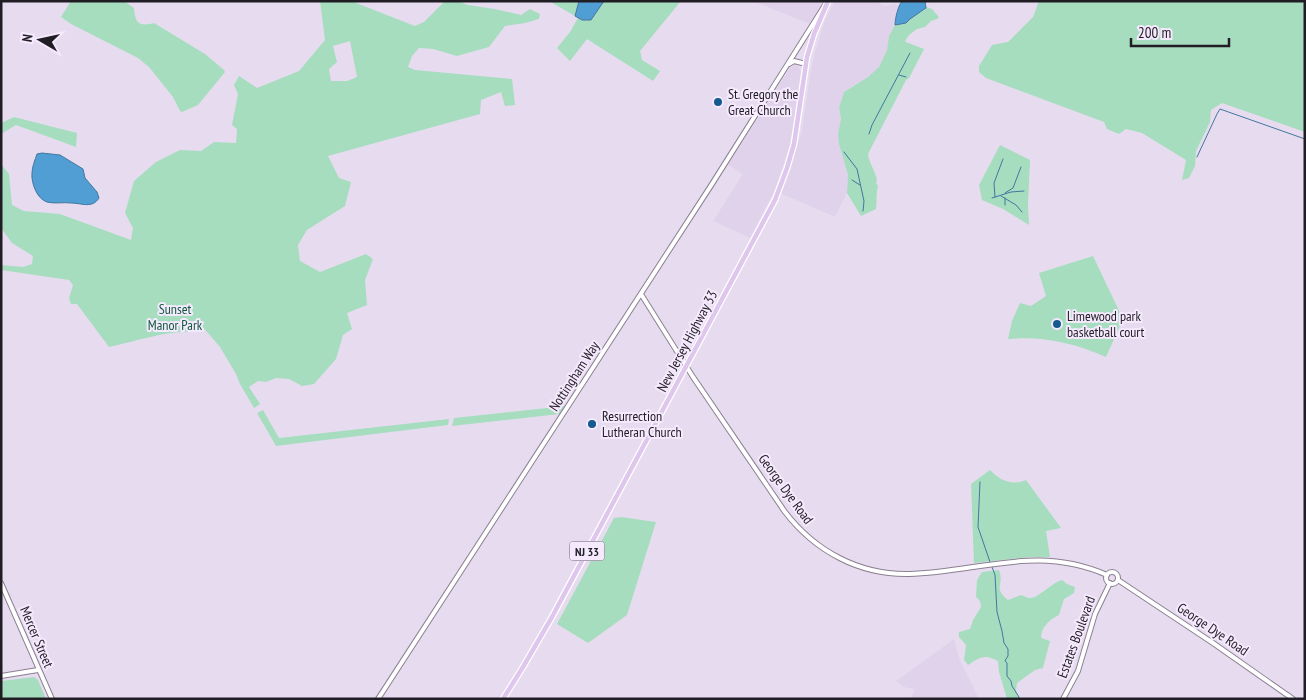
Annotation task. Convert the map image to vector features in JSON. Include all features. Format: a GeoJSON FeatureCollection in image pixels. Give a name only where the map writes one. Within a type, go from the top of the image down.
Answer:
{"type":"FeatureCollection","features":[{"type":"Feature","properties":{"kind":"main road","name":"New Jersey Highway 33"},"geometry":{"type":"LineString","coordinates":[[503,699],[552,617],[774,201],[790,158],[806,64],[814,34],[828,1]]}},
{"type":"Feature","properties":{"kind":"street","name":"Nottingham Way"},"geometry":{"type":"LineString","coordinates":[[378,699],[828,1]]}},
{"type":"Feature","properties":{"kind":"street"},"geometry":{"type":"LineString","coordinates":[[787,65],[794,61],[806,64]]}},
{"type":"Feature","properties":{"kind":"street","name":"George Dye Road"},"geometry":{"type":"LineString","coordinates":[[640,294],[686,366],[791,520],[811,540],[837,558],[866,569],[897,574],[918,574],[1037,560],[1076,564],[1107,575]]}},
{"type":"Feature","properties":{"kind":"street"},"geometry":{"type":"LineString","coordinates":[[1111,572],[1116,572],[1118,580],[1115,584],[1110,583],[1107,580],[1107,575],[1111,572]]}},
{"type":"Feature","properties":{"kind":"street","name":"George Dye Road"},"geometry":{"type":"LineString","coordinates":[[1118,580],[1213,642],[1294,699]]}},
{"type":"Feature","properties":{"kind":"street","name":"Mercer Street"},"geometry":{"type":"LineString","coordinates":[[1,583],[52,699]]}},
{"type":"Feature","properties":{"kind":"street","name":"Estates Boulevard"},"geometry":{"type":"LineString","coordinates":[[1063,699],[1078,671],[1095,614],[1110,583]]}},
{"type":"Feature","properties":{"kind":"street"},"geometry":{"type":"LineString","coordinates":[[1,676],[38,670]]}},
{"type":"Feature","properties":{"kind":"shaded area"},"geometry":{"type":"Polygon","coordinates":[[[753,1],[824,1],[810,24],[753,1]]]}},
{"type":"Feature","properties":{"kind":"shaded area"},"geometry":{"type":"Polygon","coordinates":[[[835,1],[875,1],[885,6],[898,5],[895,25],[889,36],[887,50],[879,67],[868,77],[846,90],[839,108],[841,119],[838,134],[839,144],[848,175],[847,193],[835,217],[780,193],[802,130],[814,55],[825,20],[835,1]]]}},
{"type":"Feature","properties":{"kind":"shaded area"},"geometry":{"type":"Polygon","coordinates":[[[794,65],[799,67],[801,72],[789,148],[775,190],[750,238],[713,221],[743,174],[728,165],[790,68],[794,65]]]}},
{"type":"Feature","properties":{"kind":"shaded area"},"geometry":{"type":"Polygon","coordinates":[[[954,639],[959,658],[979,699],[910,699],[914,689],[903,687],[896,681],[954,639]]]}},
{"type":"Feature","properties":{"kind":"green space"},"geometry":{"type":"Polygon","coordinates":[[[71,1],[124,1],[134,8],[135,17],[139,23],[154,23],[205,54],[225,72],[198,105],[182,112],[173,97],[149,67],[138,58],[61,17],[71,1]]]}},
{"type":"Feature","properties":{"kind":"green space","name":"Sunset Manor Park"},"geometry":{"type":"Polygon","coordinates":[[[320,1],[351,1],[415,26],[424,22],[445,1],[457,1],[468,5],[521,15],[530,9],[540,14],[539,19],[505,26],[489,47],[457,56],[433,49],[419,48],[412,56],[408,67],[415,70],[512,79],[515,105],[505,106],[501,92],[481,100],[480,114],[328,156],[339,178],[351,182],[345,206],[307,230],[298,245],[300,261],[320,272],[366,254],[373,259],[365,280],[367,305],[347,313],[352,329],[343,335],[336,359],[314,384],[302,386],[289,379],[276,378],[266,382],[258,381],[249,387],[260,404],[254,408],[220,347],[201,325],[193,332],[162,335],[109,347],[77,304],[71,304],[69,298],[73,285],[69,280],[1,270],[1,265],[23,267],[32,264],[33,256],[12,243],[1,228],[1,164],[9,174],[12,205],[24,211],[60,214],[131,240],[133,228],[125,213],[134,181],[156,162],[180,150],[201,151],[214,142],[236,143],[237,129],[232,125],[238,94],[234,85],[239,76],[257,88],[299,71],[325,40],[320,1]],[[350,41],[333,46],[337,62],[329,69],[331,81],[347,81],[357,77],[350,41]]]}},
{"type":"Feature","properties":{"kind":"green space"},"geometry":{"type":"Polygon","coordinates":[[[549,1],[579,1],[575,16],[549,1]]]}},
{"type":"Feature","properties":{"kind":"green space"},"geometry":{"type":"Polygon","coordinates":[[[604,1],[681,1],[640,51],[642,60],[660,71],[653,81],[587,39],[570,61],[557,48],[578,18],[591,20],[604,1]]]}},
{"type":"Feature","properties":{"kind":"green space"},"geometry":{"type":"Polygon","coordinates":[[[1039,1],[1305,1],[1305,132],[1222,103],[1211,110],[1210,122],[1196,151],[1195,166],[1189,178],[1182,180],[1186,160],[1142,133],[1126,129],[1119,134],[1107,129],[1104,122],[986,78],[979,72],[979,66],[992,45],[1008,42],[1033,17],[1039,1]]]}},
{"type":"Feature","properties":{"kind":"green space"},"geometry":{"type":"Polygon","coordinates":[[[926,7],[932,9],[939,17],[925,27],[917,29],[905,41],[924,49],[868,154],[878,186],[876,209],[861,216],[847,193],[848,175],[838,134],[841,119],[839,108],[844,92],[868,77],[879,67],[887,50],[889,36],[895,25],[906,23],[909,19],[925,10],[926,7]]]}},
{"type":"Feature","properties":{"kind":"green space"},"geometry":{"type":"Polygon","coordinates":[[[14,117],[77,133],[76,147],[16,125],[1,134],[1,123],[14,117]]]}},
{"type":"Feature","properties":{"kind":"green space"},"geometry":{"type":"Polygon","coordinates":[[[1000,145],[1030,160],[1029,225],[1003,209],[982,200],[979,185],[1000,145]]]}},
{"type":"Feature","properties":{"kind":"green space"},"geometry":{"type":"Polygon","coordinates":[[[1093,256],[1123,319],[1106,357],[1070,344],[1034,339],[1008,339],[1012,321],[1020,303],[1031,306],[1046,296],[1039,273],[1093,256]]]}},
{"type":"Feature","properties":{"kind":"green space"},"geometry":{"type":"Polygon","coordinates":[[[565,406],[560,414],[452,426],[454,418],[565,406]]]}},
{"type":"Feature","properties":{"kind":"green space"},"geometry":{"type":"Polygon","coordinates":[[[263,410],[279,438],[449,419],[448,425],[276,446],[257,413],[263,410]]]}},
{"type":"Feature","properties":{"kind":"green space"},"geometry":{"type":"Polygon","coordinates":[[[990,470],[997,477],[1006,481],[1021,482],[1026,480],[1061,528],[1046,531],[1050,557],[974,563],[971,484],[990,470]]]}},
{"type":"Feature","properties":{"kind":"green space"},"geometry":{"type":"Polygon","coordinates":[[[621,517],[656,522],[627,615],[588,643],[557,624],[614,518],[621,517]]]}},
{"type":"Feature","properties":{"kind":"green space"},"geometry":{"type":"Polygon","coordinates":[[[999,570],[1000,589],[1003,596],[1008,600],[1021,595],[1033,598],[1062,580],[1075,587],[1074,593],[1064,599],[1059,615],[1049,621],[1044,627],[1041,638],[1050,641],[1043,668],[1035,670],[1017,683],[1016,690],[1019,699],[1007,699],[999,672],[998,661],[983,657],[968,665],[964,660],[966,645],[959,637],[959,632],[970,629],[981,607],[980,601],[976,597],[977,580],[982,572],[999,570]]]}},
{"type":"Feature","properties":{"kind":"green space"},"geometry":{"type":"Polygon","coordinates":[[[34,677],[38,680],[46,699],[1,699],[1,681],[34,677]]]}},
{"type":"Feature","properties":{"kind":"water"},"geometry":{"type":"Polygon","coordinates":[[[579,1],[604,1],[591,20],[582,20],[575,16],[579,1]]]}},
{"type":"Feature","properties":{"kind":"water"},"geometry":{"type":"Polygon","coordinates":[[[902,1],[925,1],[926,8],[906,23],[895,25],[899,6],[902,1]]]}},
{"type":"Feature","properties":{"kind":"water"},"geometry":{"type":"Polygon","coordinates":[[[37,154],[60,155],[83,169],[85,178],[97,192],[99,198],[93,203],[86,205],[53,203],[40,198],[34,186],[32,173],[37,154]]]}},
{"type":"Feature","properties":{"kind":"waterway"},"geometry":{"type":"LineString","coordinates":[[869,134],[910,53]]}},
{"type":"Feature","properties":{"kind":"waterway"},"geometry":{"type":"LineString","coordinates":[[899,75],[906,77]]}},
{"type":"Feature","properties":{"kind":"waterway"},"geometry":{"type":"LineString","coordinates":[[1197,157],[1220,109],[1305,139]]}},
{"type":"Feature","properties":{"kind":"waterway"},"geometry":{"type":"LineString","coordinates":[[844,152],[857,169],[864,201],[863,211]]}},
{"type":"Feature","properties":{"kind":"waterway"},"geometry":{"type":"LineString","coordinates":[[995,197],[994,183],[1003,159]]}},
{"type":"Feature","properties":{"kind":"waterway"},"geometry":{"type":"LineString","coordinates":[[1005,193],[1013,188],[1021,167]]}},
{"type":"Feature","properties":{"kind":"waterway"},"geometry":{"type":"LineString","coordinates":[[852,180],[860,185]]}},
{"type":"Feature","properties":{"kind":"waterway"},"geometry":{"type":"LineString","coordinates":[[992,198],[1011,192],[1024,191]]}},
{"type":"Feature","properties":{"kind":"waterway"},"geometry":{"type":"LineString","coordinates":[[1001,196],[1016,205],[1022,212]]}},
{"type":"Feature","properties":{"kind":"waterway"},"geometry":{"type":"LineString","coordinates":[[1005,198],[1005,205]]}},
{"type":"Feature","properties":{"kind":"waterway"},"geometry":{"type":"LineString","coordinates":[[980,482],[978,527],[990,562]]}},
{"type":"Feature","properties":{"kind":"waterway"},"geometry":{"type":"LineString","coordinates":[[992,567],[995,575],[997,612],[1004,643],[1008,649],[1008,656],[1005,661],[1007,663],[1007,676],[1019,699]]}},
{"type":"Feature","properties":{"kind":"place","name":"St. Gregory the Great Church"},"geometry":{"type":"Point","coordinates":[718,102]}},
{"type":"Feature","properties":{"kind":"place","name":"Limewood park basketball court"},"geometry":{"type":"Point","coordinates":[1057,324]}},
{"type":"Feature","properties":{"kind":"place","name":"Resurrection Lutheran Church"},"geometry":{"type":"Point","coordinates":[592,424]}}]}
